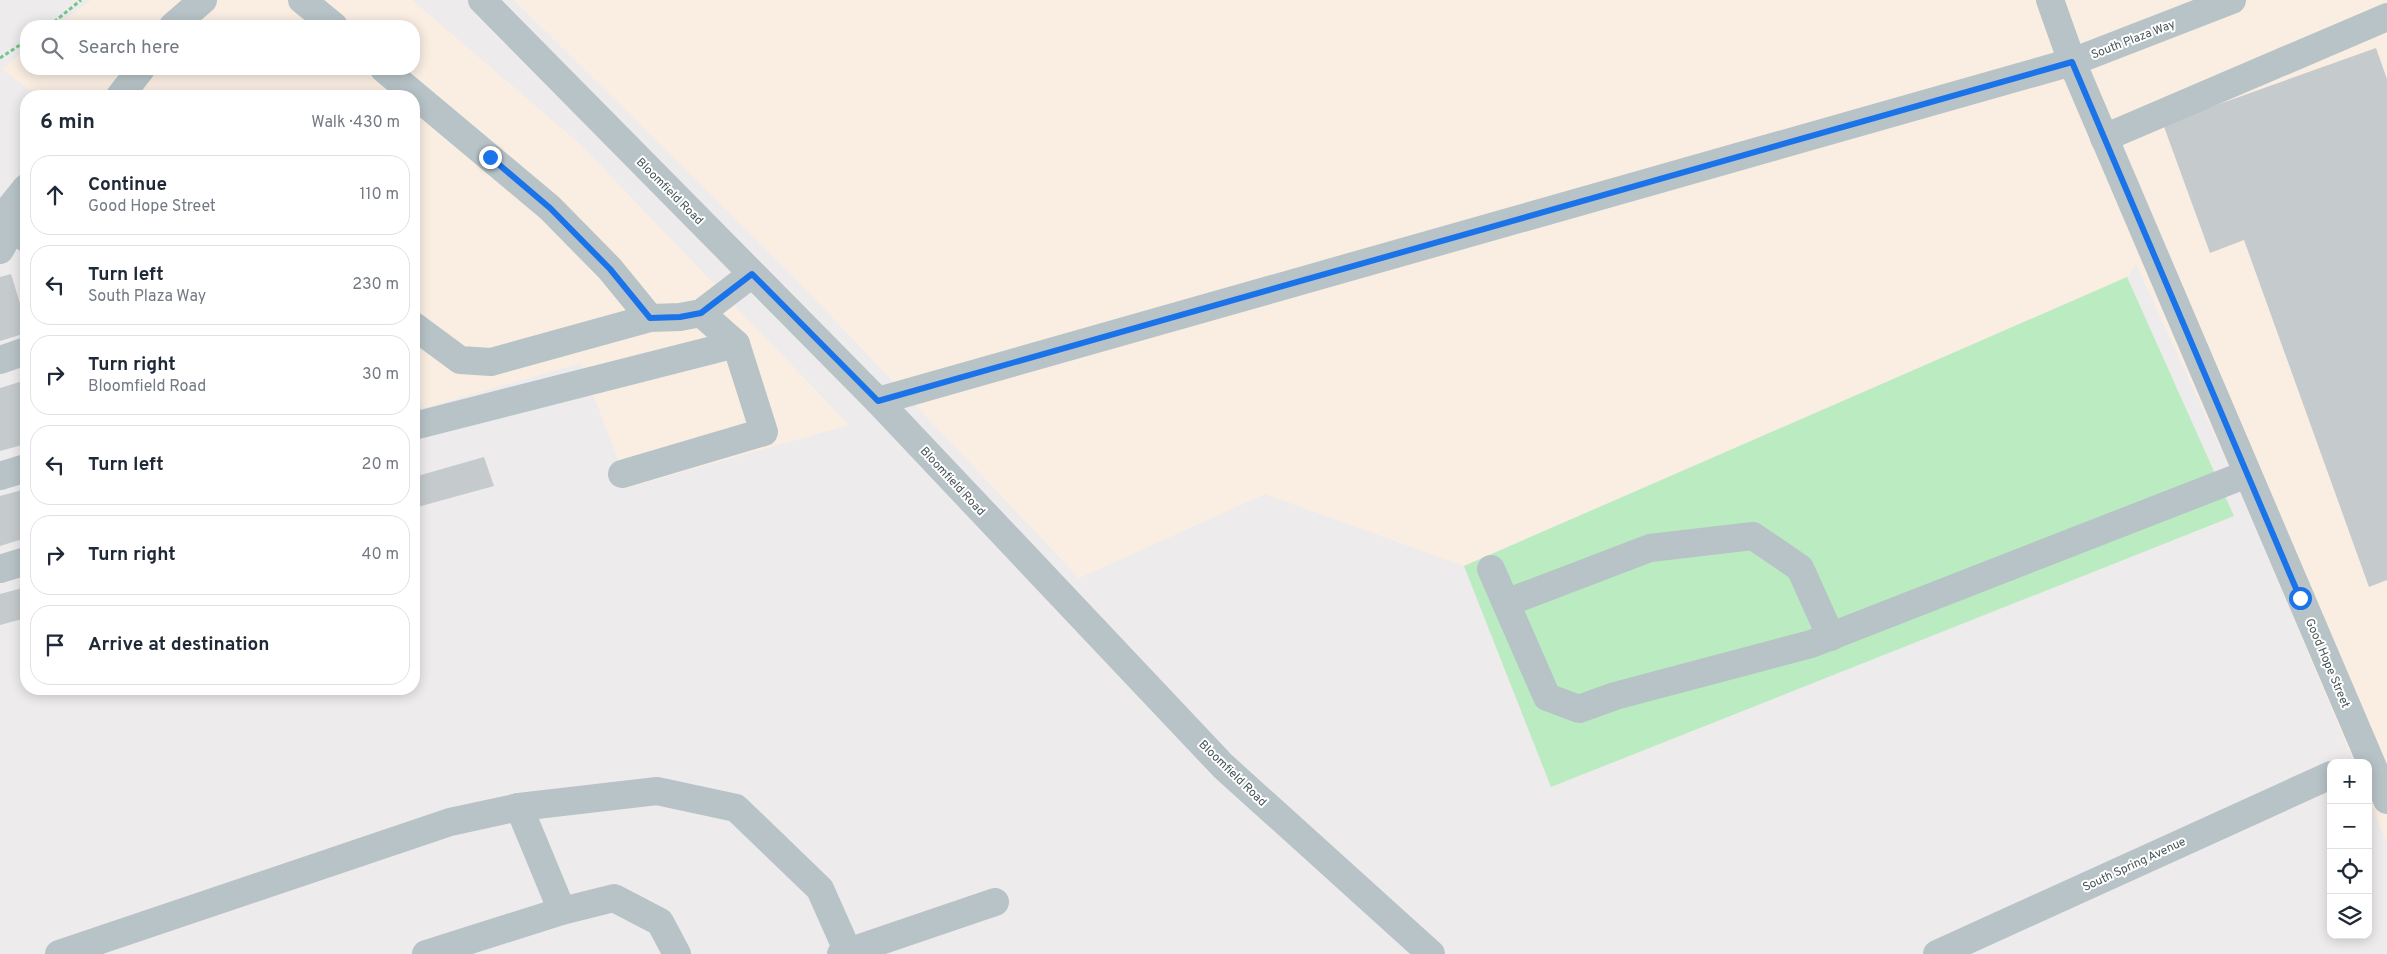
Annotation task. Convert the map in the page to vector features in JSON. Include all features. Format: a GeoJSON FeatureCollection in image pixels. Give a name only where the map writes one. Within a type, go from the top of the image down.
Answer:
{"type":"FeatureCollection","features":[{"type":"Feature","properties":{"kind":"street"},"geometry":{"type":"LineString","coordinates":[[181,20],[203,0]]}},
{"type":"Feature","properties":{"kind":"street"},"geometry":{"type":"LineString","coordinates":[[302,0],[327,20]]}},
{"type":"Feature","properties":{"kind":"street","name":"Bloomfield Road"},"geometry":{"type":"LineString","coordinates":[[482,0],[878,401],[1223,766],[1431,954]]}},
{"type":"Feature","properties":{"kind":"street","name":"Good Hope Street"},"geometry":{"type":"LineString","coordinates":[[2050,0],[2072,62],[2247,474],[2363,759]]}},
{"type":"Feature","properties":{"kind":"street","name":"South Plaza Way"},"geometry":{"type":"LineString","coordinates":[[878,401],[2072,62],[2232,0]]}},
{"type":"Feature","properties":{"kind":"street"},"geometry":{"type":"LineString","coordinates":[[2104,138],[2387,17]]}},
{"type":"Feature","properties":{"kind":"street"},"geometry":{"type":"LineString","coordinates":[[125,90],[136,75]]}},
{"type":"Feature","properties":{"kind":"street"},"geometry":{"type":"LineString","coordinates":[[391,75],[409,90]]}},
{"type":"Feature","properties":{"kind":"street"},"geometry":{"type":"LineString","coordinates":[[420,99],[550,208],[610,269],[650,318]]}},
{"type":"Feature","properties":{"kind":"street"},"geometry":{"type":"LineString","coordinates":[[0,250],[5,241],[2,218],[20,196]]}},
{"type":"Feature","properties":{"kind":"street"},"geometry":{"type":"LineString","coordinates":[[2,218],[20,233]]}},
{"type":"Feature","properties":{"kind":"street"},"geometry":{"type":"LineString","coordinates":[[420,330],[460,360],[491,362],[650,318],[680,317],[701,313],[752,274]]}},
{"type":"Feature","properties":{"kind":"street"},"geometry":{"type":"LineString","coordinates":[[622,474],[764,432],[736,344],[701,313]]}},
{"type":"Feature","properties":{"kind":"street"},"geometry":{"type":"LineString","coordinates":[[420,424],[736,344]]}},
{"type":"Feature","properties":{"kind":"street"},"geometry":{"type":"LineString","coordinates":[[0,360],[20,353]]}},
{"type":"Feature","properties":{"kind":"street"},"geometry":{"type":"LineString","coordinates":[[0,476],[20,470]]}},
{"type":"Feature","properties":{"kind":"street"},"geometry":{"type":"LineString","coordinates":[[1491,569],[1547,697],[1579,709],[1615,696],[1831,637],[2247,474]]}},
{"type":"Feature","properties":{"kind":"street"},"geometry":{"type":"LineString","coordinates":[[1506,602],[1650,548],[1753,536],[1800,568],[1831,637]]}},
{"type":"Feature","properties":{"kind":"street"},"geometry":{"type":"LineString","coordinates":[[0,569],[20,564]]}},
{"type":"Feature","properties":{"kind":"street","name":"Good Hope Street"},"geometry":{"type":"LineString","coordinates":[[2372,775],[2387,800]]}},
{"type":"Feature","properties":{"kind":"street","name":"South Spring Avenue"},"geometry":{"type":"LineString","coordinates":[[1938,954],[2327,777]]}},
{"type":"Feature","properties":{"kind":"street"},"geometry":{"type":"LineString","coordinates":[[59,954],[450,822],[520,807],[657,791],[736,808],[820,889],[846,953],[995,902]]}},
{"type":"Feature","properties":{"kind":"street"},"geometry":{"type":"LineString","coordinates":[[520,807],[562,910]]}},
{"type":"Feature","properties":{"kind":"street"},"geometry":{"type":"LineString","coordinates":[[426,954],[562,910],[614,898],[660,922],[677,954]]}},
{"type":"Feature","properties":{"kind":"path"},"geometry":{"type":"LineString","coordinates":[[56,20],[81,0]]}},
{"type":"Feature","properties":{"kind":"path"},"geometry":{"type":"LineString","coordinates":[[0,58],[20,45]]}},
{"type":"Feature","properties":{"kind":"shaded area"},"geometry":{"type":"Polygon","coordinates":[[[91,0],[412,0],[581,145],[849,425],[629,487],[581,363],[424,408],[420,404],[420,90],[29,90],[2,69],[20,55],[20,75],[420,75],[420,20],[65,20],[91,0]]]}},
{"type":"Feature","properties":{"kind":"shaded area"},"geometry":{"type":"Polygon","coordinates":[[[514,0],[2387,0],[2387,843],[2372,807],[2372,759],[2352,759],[2249,510],[2136,264],[2127,277],[1464,566],[1265,494],[1079,578],[791,274],[514,0]]]}},
{"type":"Feature","properties":{"kind":"green space"},"geometry":{"type":"Polygon","coordinates":[[[2127,277],[2234,516],[1551,787],[1464,566],[2127,277]]]}},
{"type":"Feature","properties":{"kind":"building"},"geometry":{"type":"Polygon","coordinates":[[[2376,48],[2387,79],[2387,580],[2369,587],[2244,240],[2210,253],[2163,124],[2376,48]]]}},
{"type":"Feature","properties":{"kind":"building"},"geometry":{"type":"Polygon","coordinates":[[[11,274],[20,303],[20,335],[0,341],[0,277],[11,274]]]}},
{"type":"Feature","properties":{"kind":"building"},"geometry":{"type":"Polygon","coordinates":[[[20,382],[20,446],[0,451],[0,388],[20,382]]]}},
{"type":"Feature","properties":{"kind":"building"},"geometry":{"type":"Polygon","coordinates":[[[484,457],[494,486],[420,506],[420,475],[484,457]]]}},
{"type":"Feature","properties":{"kind":"building"},"geometry":{"type":"Polygon","coordinates":[[[20,491],[20,540],[0,546],[0,496],[20,491]]]}},
{"type":"Feature","properties":{"kind":"building"},"geometry":{"type":"Polygon","coordinates":[[[20,589],[20,620],[0,625],[0,594],[20,589]]]}},
{"type":"Feature","properties":{"kind":"route"},"geometry":{"type":"LineString","coordinates":[[490,157],[550,208],[610,269],[650,318],[680,317],[701,313],[752,274],[878,401],[2072,62],[2300,598]]}}]}
